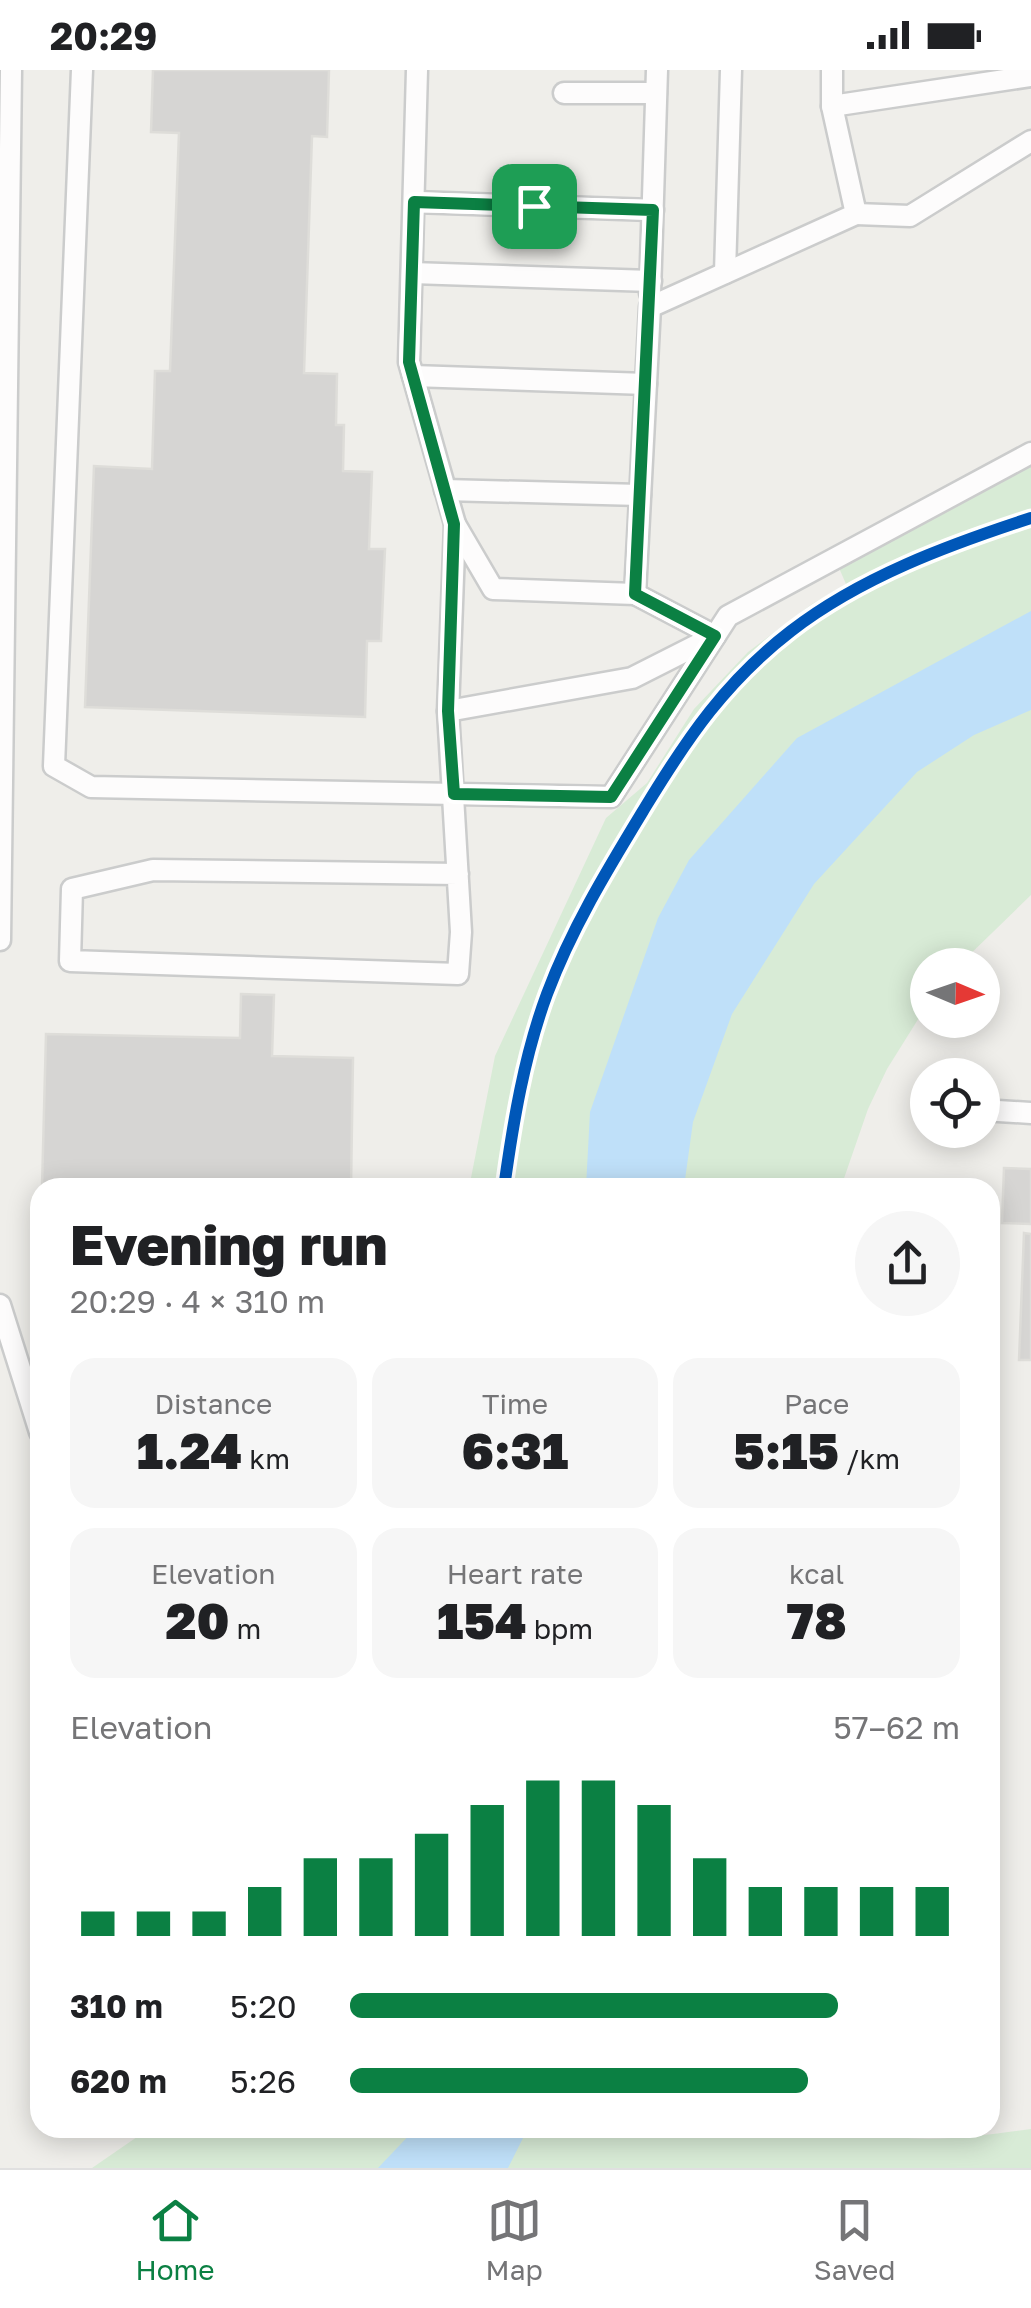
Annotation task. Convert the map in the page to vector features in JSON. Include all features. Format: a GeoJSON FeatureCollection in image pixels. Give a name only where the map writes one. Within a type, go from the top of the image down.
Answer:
{"type":"FeatureCollection","features":[{"type":"Feature","properties":{"kind":"lane"},"geometry":{"type":"LineString","coordinates":[[0,940],[11,70]]}},
{"type":"Feature","properties":{"kind":"lane"},"geometry":{"type":"LineString","coordinates":[[82,70],[54,766],[91,788],[611,797],[728,616],[1031,453]]}},
{"type":"Feature","properties":{"kind":"lane"},"geometry":{"type":"LineString","coordinates":[[417,70],[409,362],[454,524],[448,711],[458,874],[458,974],[70,962],[72,889],[154,870],[458,874]]}},
{"type":"Feature","properties":{"kind":"lane"},"geometry":{"type":"LineString","coordinates":[[635,594],[657,70]]}},
{"type":"Feature","properties":{"kind":"lane"},"geometry":{"type":"LineString","coordinates":[[726,273],[731,70]]}},
{"type":"Feature","properties":{"kind":"lane"},"geometry":{"type":"LineString","coordinates":[[832,70],[832,106],[856,214]]}},
{"type":"Feature","properties":{"kind":"lane"},"geometry":{"type":"LineString","coordinates":[[832,106],[1031,76]]}},
{"type":"Feature","properties":{"kind":"lane"},"geometry":{"type":"LineString","coordinates":[[564,93],[656,93]]}},
{"type":"Feature","properties":{"kind":"lane"},"geometry":{"type":"LineString","coordinates":[[650,306],[856,214],[910,216],[1031,141]]}},
{"type":"Feature","properties":{"kind":"lane"},"geometry":{"type":"LineString","coordinates":[[414,202],[653,210]]}},
{"type":"Feature","properties":{"kind":"lane"},"geometry":{"type":"LineString","coordinates":[[412,273],[651,280]]}},
{"type":"Feature","properties":{"kind":"lane"},"geometry":{"type":"LineString","coordinates":[[413,376],[646,384]]}},
{"type":"Feature","properties":{"kind":"lane"},"geometry":{"type":"LineString","coordinates":[[445,490],[640,495]]}},
{"type":"Feature","properties":{"kind":"lane"},"geometry":{"type":"LineString","coordinates":[[454,524],[494,589],[635,594],[715,636]]}},
{"type":"Feature","properties":{"kind":"lane"},"geometry":{"type":"LineString","coordinates":[[448,711],[632,678],[715,636]]}},
{"type":"Feature","properties":{"kind":"lane"},"geometry":{"type":"LineString","coordinates":[[1000,1111],[1031,1114]]}},
{"type":"Feature","properties":{"kind":"lane"},"geometry":{"type":"LineString","coordinates":[[0,1305],[30,1400]]}},
{"type":"Feature","properties":{"kind":"green space"},"geometry":{"type":"Polygon","coordinates":[[[1031,464],[1031,895],[976,948],[910,948],[910,1032],[868,1109],[844,1178],[471,1178],[495,1056],[606,818],[647,783],[694,709],[748,652],[846,584],[839,568],[1031,464]]]}},
{"type":"Feature","properties":{"kind":"green space"},"geometry":{"type":"Polygon","coordinates":[[[1031,2129],[1031,2168],[92,2168],[136,2138],[924,2139],[1000,2138],[1000,2133],[1031,2129]]]}},
{"type":"Feature","properties":{"kind":"water"},"geometry":{"type":"Polygon","coordinates":[[[1031,611],[1031,710],[974,735],[917,772],[814,884],[732,1014],[693,1122],[685,1178],[586,1178],[590,1112],[658,918],[689,860],[797,738],[1031,611]]]}},
{"type":"Feature","properties":{"kind":"water"},"geometry":{"type":"Polygon","coordinates":[[[406,2138],[523,2138],[508,2168],[378,2168],[406,2138]]]}},
{"type":"Feature","properties":{"kind":"building"},"geometry":{"type":"Polygon","coordinates":[[[153,70],[329,70],[327,137],[312,136],[304,373],[337,374],[336,425],[344,425],[343,471],[372,472],[369,549],[385,549],[381,641],[367,641],[365,717],[85,707],[94,466],[152,469],[155,371],[170,371],[179,133],[151,132],[153,70]]]}},
{"type":"Feature","properties":{"kind":"building"},"geometry":{"type":"Polygon","coordinates":[[[241,994],[274,995],[272,1056],[353,1058],[351,1178],[42,1178],[46,1034],[240,1038],[241,994]]]}},
{"type":"Feature","properties":{"kind":"building"},"geometry":{"type":"Polygon","coordinates":[[[1004,1168],[1031,1169],[1031,1224],[1002,1223],[1004,1168]]]}},
{"type":"Feature","properties":{"kind":"building"},"geometry":{"type":"Polygon","coordinates":[[[1024,1233],[1031,1234],[1031,1360],[1019,1360],[1024,1233]]]}},
{"type":"Feature","properties":{"kind":"cycle path"},"geometry":{"type":"LineString","coordinates":[[505,1178],[526,1065],[557,969],[618,852],[710,711],[768,650],[846,594],[937,551],[1031,518]]}},
{"type":"Feature","properties":{"kind":"route"},"geometry":{"type":"LineString","coordinates":[[414,202],[534,206],[653,210],[635,594],[715,636],[611,797],[454,794],[448,711],[454,524],[409,362],[414,202]]}}]}
